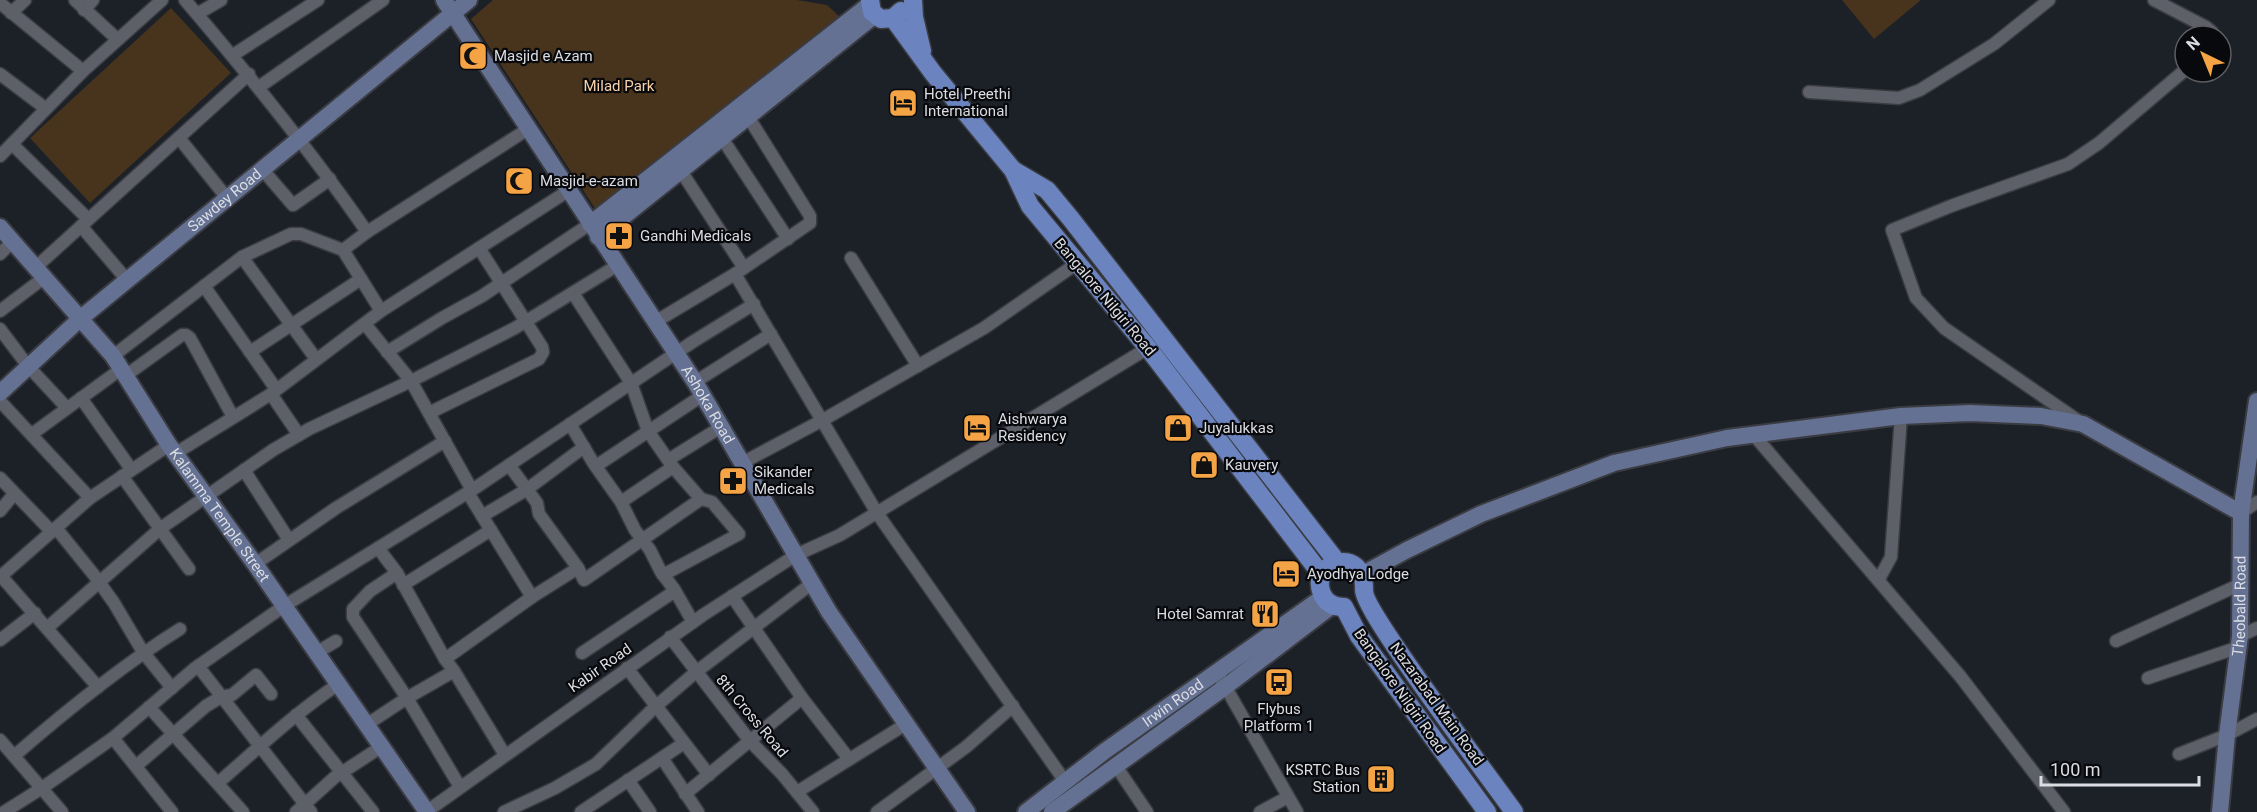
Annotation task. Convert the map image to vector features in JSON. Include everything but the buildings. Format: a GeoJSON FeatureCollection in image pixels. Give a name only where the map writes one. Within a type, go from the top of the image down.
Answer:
{"type":"FeatureCollection","features":[{"type":"Feature","properties":{"kind":"main road"},"geometry":{"type":"LineString","coordinates":[[877,9],[901,11],[903,0]]}},
{"type":"Feature","properties":{"kind":"main road"},"geometry":{"type":"LineString","coordinates":[[913,0],[915,27],[925,61]]}},
{"type":"Feature","properties":{"kind":"main road","name":"Bangalore Nilgiri Road"},"geometry":{"type":"LineString","coordinates":[[877,9],[925,61],[1013,170],[1030,206],[1148,348],[1322,574],[1319,586],[1359,636],[1487,812]]}},
{"type":"Feature","properties":{"kind":"main road"},"geometry":{"type":"LineString","coordinates":[[1013,170],[1047,190],[1071,219],[1337,562]]}},
{"type":"Feature","properties":{"kind":"main road"},"geometry":{"type":"LineString","coordinates":[[1322,574],[1337,562],[1347,562],[1356,566],[1363,574]]}},
{"type":"Feature","properties":{"kind":"main road","name":"Nazarabad Main Road"},"geometry":{"type":"LineString","coordinates":[[1363,574],[1365,583],[1363,593],[1383,629],[1514,812]]}},
{"type":"Feature","properties":{"kind":"street"},"geometry":{"type":"LineString","coordinates":[[11,13],[25,0]]}},
{"type":"Feature","properties":{"kind":"street"},"geometry":{"type":"LineString","coordinates":[[75,0],[89,5],[117,39]]}},
{"type":"Feature","properties":{"kind":"street"},"geometry":{"type":"LineString","coordinates":[[0,156],[83,71],[162,0]]}},
{"type":"Feature","properties":{"kind":"street"},"geometry":{"type":"LineString","coordinates":[[185,0],[249,74],[330,179],[367,232]]}},
{"type":"Feature","properties":{"kind":"street"},"geometry":{"type":"LineString","coordinates":[[197,14],[221,0]]}},
{"type":"Feature","properties":{"kind":"street"},"geometry":{"type":"LineString","coordinates":[[233,56],[318,0]]}},
{"type":"Feature","properties":{"kind":"street"},"geometry":{"type":"LineString","coordinates":[[259,87],[383,0]]}},
{"type":"Feature","properties":{"kind":"street","name":"Sawdey Road"},"geometry":{"type":"LineString","coordinates":[[0,393],[81,318],[299,139],[448,6],[469,0]]}},
{"type":"Feature","properties":{"kind":"street"},"geometry":{"type":"LineString","coordinates":[[1809,92],[1899,98],[1920,90],[1994,44],[2049,0]]}},
{"type":"Feature","properties":{"kind":"street"},"geometry":{"type":"LineString","coordinates":[[2154,0],[2200,24]]}},
{"type":"Feature","properties":{"kind":"street"},"geometry":{"type":"LineString","coordinates":[[0,3],[83,71]]}},
{"type":"Feature","properties":{"kind":"street","name":"Ashoka Road"},"geometry":{"type":"LineString","coordinates":[[448,6],[699,388],[812,584],[967,812]]}},
{"type":"Feature","properties":{"kind":"street"},"geometry":{"type":"LineString","coordinates":[[594,230],[877,9]]}},
{"type":"Feature","properties":{"kind":"street"},"geometry":{"type":"LineString","coordinates":[[0,311],[40,272],[85,222],[249,74]]}},
{"type":"Feature","properties":{"kind":"street"},"geometry":{"type":"LineString","coordinates":[[2173,80],[2099,144],[2068,164],[1892,230],[1916,298],[1944,328],[2083,424],[2241,513],[2257,502]]}},
{"type":"Feature","properties":{"kind":"street"},"geometry":{"type":"LineString","coordinates":[[2,82],[45,108]]}},
{"type":"Feature","properties":{"kind":"street"},"geometry":{"type":"LineString","coordinates":[[387,352],[594,230],[681,171],[722,138],[745,111]]}},
{"type":"Feature","properties":{"kind":"street"},"geometry":{"type":"LineString","coordinates":[[655,322],[739,271],[810,223],[810,216],[745,111]]}},
{"type":"Feature","properties":{"kind":"street"},"geometry":{"type":"LineString","coordinates":[[343,250],[367,232],[528,129]]}},
{"type":"Feature","properties":{"kind":"street"},"geometry":{"type":"LineString","coordinates":[[179,138],[227,198]]}},
{"type":"Feature","properties":{"kind":"street"},"geometry":{"type":"LineString","coordinates":[[722,138],[788,239]]}},
{"type":"Feature","properties":{"kind":"street"},"geometry":{"type":"LineString","coordinates":[[12,144],[85,222],[127,280]]}},
{"type":"Feature","properties":{"kind":"street"},"geometry":{"type":"LineString","coordinates":[[262,169],[293,205],[330,179]]}},
{"type":"Feature","properties":{"kind":"street"},"geometry":{"type":"LineString","coordinates":[[681,171],[739,271],[771,334],[877,513],[1064,780]]}},
{"type":"Feature","properties":{"kind":"street"},"geometry":{"type":"LineString","coordinates":[[98,687],[1,576],[90,498],[127,472],[233,417],[274,391],[381,311],[568,191]]}},
{"type":"Feature","properties":{"kind":"street","name":"Kalamma Temple Street"},"geometry":{"type":"LineString","coordinates":[[0,227],[81,318],[120,367],[172,449],[255,564],[426,812]]}},
{"type":"Feature","properties":{"kind":"street"},"geometry":{"type":"LineString","coordinates":[[32,434],[120,367],[204,286],[242,257],[291,234],[301,234],[343,250],[381,311]]}},
{"type":"Feature","properties":{"kind":"street"},"geometry":{"type":"LineString","coordinates":[[0,254],[13,241]]}},
{"type":"Feature","properties":{"kind":"street"},"geometry":{"type":"LineString","coordinates":[[429,413],[539,359],[543,352],[479,248]]}},
{"type":"Feature","properties":{"kind":"street"},"geometry":{"type":"LineString","coordinates":[[242,257],[316,359]]}},
{"type":"Feature","properties":{"kind":"street"},"geometry":{"type":"LineString","coordinates":[[851,258],[918,366]]}},
{"type":"Feature","properties":{"kind":"street"},"geometry":{"type":"LineString","coordinates":[[742,463],[821,421],[984,328],[1076,264]]}},
{"type":"Feature","properties":{"kind":"street"},"geometry":{"type":"LineString","coordinates":[[48,628],[161,528],[273,450],[526,321],[618,265]]}},
{"type":"Feature","properties":{"kind":"street"},"geometry":{"type":"LineString","coordinates":[[250,352],[361,279]]}},
{"type":"Feature","properties":{"kind":"street"},"geometry":{"type":"LineString","coordinates":[[204,286],[250,352],[300,435]]}},
{"type":"Feature","properties":{"kind":"street"},"geometry":{"type":"LineString","coordinates":[[573,292],[631,383],[648,431],[671,464],[701,499],[712,502],[739,534],[663,575]]}},
{"type":"Feature","properties":{"kind":"street"},"geometry":{"type":"LineString","coordinates":[[4,812],[113,738],[198,666],[284,606],[470,491],[676,353],[754,304]]}},
{"type":"Feature","properties":{"kind":"street"},"geometry":{"type":"LineString","coordinates":[[364,324],[411,381],[445,441],[482,516],[532,597]]}},
{"type":"Feature","properties":{"kind":"street"},"geometry":{"type":"LineString","coordinates":[[0,329],[28,366],[67,408]]}},
{"type":"Feature","properties":{"kind":"street"},"geometry":{"type":"LineString","coordinates":[[596,466],[648,431],[699,388],[771,334]]}},
{"type":"Feature","properties":{"kind":"street"},"geometry":{"type":"LineString","coordinates":[[120,367],[186,335],[190,338],[233,417]]}},
{"type":"Feature","properties":{"kind":"street","name":"Kabir Road"},"geometry":{"type":"LineString","coordinates":[[426,812],[670,637],[732,596],[796,555],[840,535],[877,513],[1148,348]]}},
{"type":"Feature","properties":{"kind":"street"},"geometry":{"type":"LineString","coordinates":[[81,398],[161,528],[189,568]]}},
{"type":"Feature","properties":{"kind":"street"},"geometry":{"type":"LineString","coordinates":[[0,400],[90,498]]}},
{"type":"Feature","properties":{"kind":"street","name":"Theobald Road"},"geometry":{"type":"LineString","coordinates":[[2220,812],[2227,735],[2240,641],[2241,513],[2257,403]]}},
{"type":"Feature","properties":{"kind":"street"},"geometry":{"type":"LineString","coordinates":[[1363,574],[1482,514],[1614,463],[1727,438],[1901,416],[1970,413],[2041,416],[2083,424]]}},
{"type":"Feature","properties":{"kind":"street"},"geometry":{"type":"LineString","coordinates":[[1879,579],[1891,557],[1901,416]]}},
{"type":"Feature","properties":{"kind":"street"},"geometry":{"type":"LineString","coordinates":[[570,424],[621,502],[693,622]]}},
{"type":"Feature","properties":{"kind":"street"},"geometry":{"type":"LineString","coordinates":[[621,502],[721,427]]}},
{"type":"Feature","properties":{"kind":"street"},"geometry":{"type":"LineString","coordinates":[[1753,434],[1960,676],[2064,812]]}},
{"type":"Feature","properties":{"kind":"street"},"geometry":{"type":"LineString","coordinates":[[255,564],[336,508],[445,441]]}},
{"type":"Feature","properties":{"kind":"street"},"geometry":{"type":"LineString","coordinates":[[482,516],[526,490],[584,447]]}},
{"type":"Feature","properties":{"kind":"street"},"geometry":{"type":"LineString","coordinates":[[509,465],[537,503],[539,514],[578,568],[584,580],[701,499]]}},
{"type":"Feature","properties":{"kind":"street"},"geometry":{"type":"LineString","coordinates":[[244,470],[289,540]]}},
{"type":"Feature","properties":{"kind":"street"},"geometry":{"type":"LineString","coordinates":[[0,478],[78,554],[114,603],[143,652],[172,688]]}},
{"type":"Feature","properties":{"kind":"street"},"geometry":{"type":"LineString","coordinates":[[0,511],[14,494]]}},
{"type":"Feature","properties":{"kind":"street"},"geometry":{"type":"LineString","coordinates":[[403,585],[491,530]]}},
{"type":"Feature","properties":{"kind":"street"},"geometry":{"type":"LineString","coordinates":[[378,548],[397,573],[445,659],[505,755]]}},
{"type":"Feature","properties":{"kind":"street"},"geometry":{"type":"LineString","coordinates":[[445,659],[532,597],[578,568]]}},
{"type":"Feature","properties":{"kind":"street"},"geometry":{"type":"LineString","coordinates":[[397,573],[370,591],[356,605],[353,617],[407,698],[460,787]]}},
{"type":"Feature","properties":{"kind":"street"},"geometry":{"type":"LineString","coordinates":[[504,812],[555,788],[596,764],[655,707],[696,672],[812,584]]}},
{"type":"Feature","properties":{"kind":"street"},"geometry":{"type":"LineString","coordinates":[[2116,641],[2241,584]]}},
{"type":"Feature","properties":{"kind":"street"},"geometry":{"type":"LineString","coordinates":[[582,653],[675,591]]}},
{"type":"Feature","properties":{"kind":"street"},"geometry":{"type":"LineString","coordinates":[[732,596],[802,698],[849,759]]}},
{"type":"Feature","properties":{"kind":"street","name":"Irwin Road"},"geometry":{"type":"LineString","coordinates":[[1026,812],[1064,780],[1216,672],[1333,603]]}},
{"type":"Feature","properties":{"kind":"street","name":"Irwin Road"},"geometry":{"type":"LineString","coordinates":[[1052,812],[1225,687],[1333,603]]}},
{"type":"Feature","properties":{"kind":"street"},"geometry":{"type":"LineString","coordinates":[[0,640],[35,613]]}},
{"type":"Feature","properties":{"kind":"street"},"geometry":{"type":"LineString","coordinates":[[2148,678],[2240,641],[2257,628]]}},
{"type":"Feature","properties":{"kind":"street"},"geometry":{"type":"LineString","coordinates":[[14,756],[68,710],[143,652],[180,629]]}},
{"type":"Feature","properties":{"kind":"street","name":"8th Cross Road"},"geometry":{"type":"LineString","coordinates":[[670,637],[750,741],[813,812]]}},
{"type":"Feature","properties":{"kind":"street"},"geometry":{"type":"LineString","coordinates":[[316,653],[336,641]]}},
{"type":"Feature","properties":{"kind":"street"},"geometry":{"type":"LineString","coordinates":[[198,666],[261,746],[304,809],[342,772],[381,747]]}},
{"type":"Feature","properties":{"kind":"street"},"geometry":{"type":"LineString","coordinates":[[627,668],[709,775]]}},
{"type":"Feature","properties":{"kind":"street"},"geometry":{"type":"LineString","coordinates":[[366,725],[454,671]]}},
{"type":"Feature","properties":{"kind":"street"},"geometry":{"type":"LineString","coordinates":[[1216,672],[1297,812]]}},
{"type":"Feature","properties":{"kind":"street"},"geometry":{"type":"LineString","coordinates":[[136,766],[206,706],[221,697],[232,695],[256,675],[271,694]]}},
{"type":"Feature","properties":{"kind":"street"},"geometry":{"type":"LineString","coordinates":[[218,783],[296,715],[337,685]]}},
{"type":"Feature","properties":{"kind":"street"},"geometry":{"type":"LineString","coordinates":[[686,794],[802,698]]}},
{"type":"Feature","properties":{"kind":"street"},"geometry":{"type":"LineString","coordinates":[[877,812],[937,769],[1013,706]]}},
{"type":"Feature","properties":{"kind":"street"},"geometry":{"type":"LineString","coordinates":[[149,707],[243,812]]}},
{"type":"Feature","properties":{"kind":"street"},"geometry":{"type":"LineString","coordinates":[[296,715],[372,812]]}},
{"type":"Feature","properties":{"kind":"street"},"geometry":{"type":"LineString","coordinates":[[2179,754],[2227,735],[2257,719]]}},
{"type":"Feature","properties":{"kind":"street"},"geometry":{"type":"LineString","coordinates":[[797,792],[906,724]]}},
{"type":"Feature","properties":{"kind":"street"},"geometry":{"type":"LineString","coordinates":[[113,738],[172,812]]}},
{"type":"Feature","properties":{"kind":"street"},"geometry":{"type":"LineString","coordinates":[[0,740],[61,812]]}},
{"type":"Feature","properties":{"kind":"street"},"geometry":{"type":"LineString","coordinates":[[581,812],[684,743]]}},
{"type":"Feature","properties":{"kind":"street"},"geometry":{"type":"LineString","coordinates":[[662,758],[698,812]]}},
{"type":"Feature","properties":{"kind":"street"},"geometry":{"type":"LineString","coordinates":[[1116,766],[1147,812]]}},
{"type":"Feature","properties":{"kind":"street"},"geometry":{"type":"LineString","coordinates":[[628,780],[650,812]]}},
{"type":"Feature","properties":{"kind":"street"},"geometry":{"type":"LineString","coordinates":[[1260,812],[1288,797]]}},
{"type":"Feature","properties":{"kind":"green space","name":"Milad Park"},"geometry":{"type":"Polygon","coordinates":[[[493,0],[797,0],[827,5],[842,19],[598,213],[471,19],[493,0]]]}},
{"type":"Feature","properties":{"kind":"green space"},"geometry":{"type":"Polygon","coordinates":[[[1842,0],[1921,0],[1874,39],[1842,0]]]}},
{"type":"Feature","properties":{"kind":"green space"},"geometry":{"type":"Polygon","coordinates":[[[171,8],[231,73],[90,203],[30,138],[171,8]]]}},
{"type":"Feature","properties":{"kind":"place","name":"Masjid e Azam"},"geometry":{"type":"Point","coordinates":[473,56]}},
{"type":"Feature","properties":{"kind":"place","name":"Hotel Preethi International"},"geometry":{"type":"Point","coordinates":[903,103]}},
{"type":"Feature","properties":{"kind":"place","name":"Masjid-e-azam"},"geometry":{"type":"Point","coordinates":[519,181]}},
{"type":"Feature","properties":{"kind":"place","name":"Gandhi Medicals"},"geometry":{"type":"Point","coordinates":[619,236]}},
{"type":"Feature","properties":{"kind":"place","name":"Aishwarya Residency"},"geometry":{"type":"Point","coordinates":[977,428]}},
{"type":"Feature","properties":{"kind":"place","name":"Juyalukkas"},"geometry":{"type":"Point","coordinates":[1178,428]}},
{"type":"Feature","properties":{"kind":"place","name":"Kauvery"},"geometry":{"type":"Point","coordinates":[1204,465]}},
{"type":"Feature","properties":{"kind":"place","name":"Sikander Medicals"},"geometry":{"type":"Point","coordinates":[733,481]}},
{"type":"Feature","properties":{"kind":"place","name":"Ayodhya Lodge"},"geometry":{"type":"Point","coordinates":[1286,574]}},
{"type":"Feature","properties":{"kind":"place","name":"Hotel Samrat"},"geometry":{"type":"Point","coordinates":[1265,614]}},
{"type":"Feature","properties":{"kind":"place","name":"Flybus Platform 1"},"geometry":{"type":"Point","coordinates":[1279,682]}},
{"type":"Feature","properties":{"kind":"place","name":"KSRTC Bus Station"},"geometry":{"type":"Point","coordinates":[1381,779]}}]}
